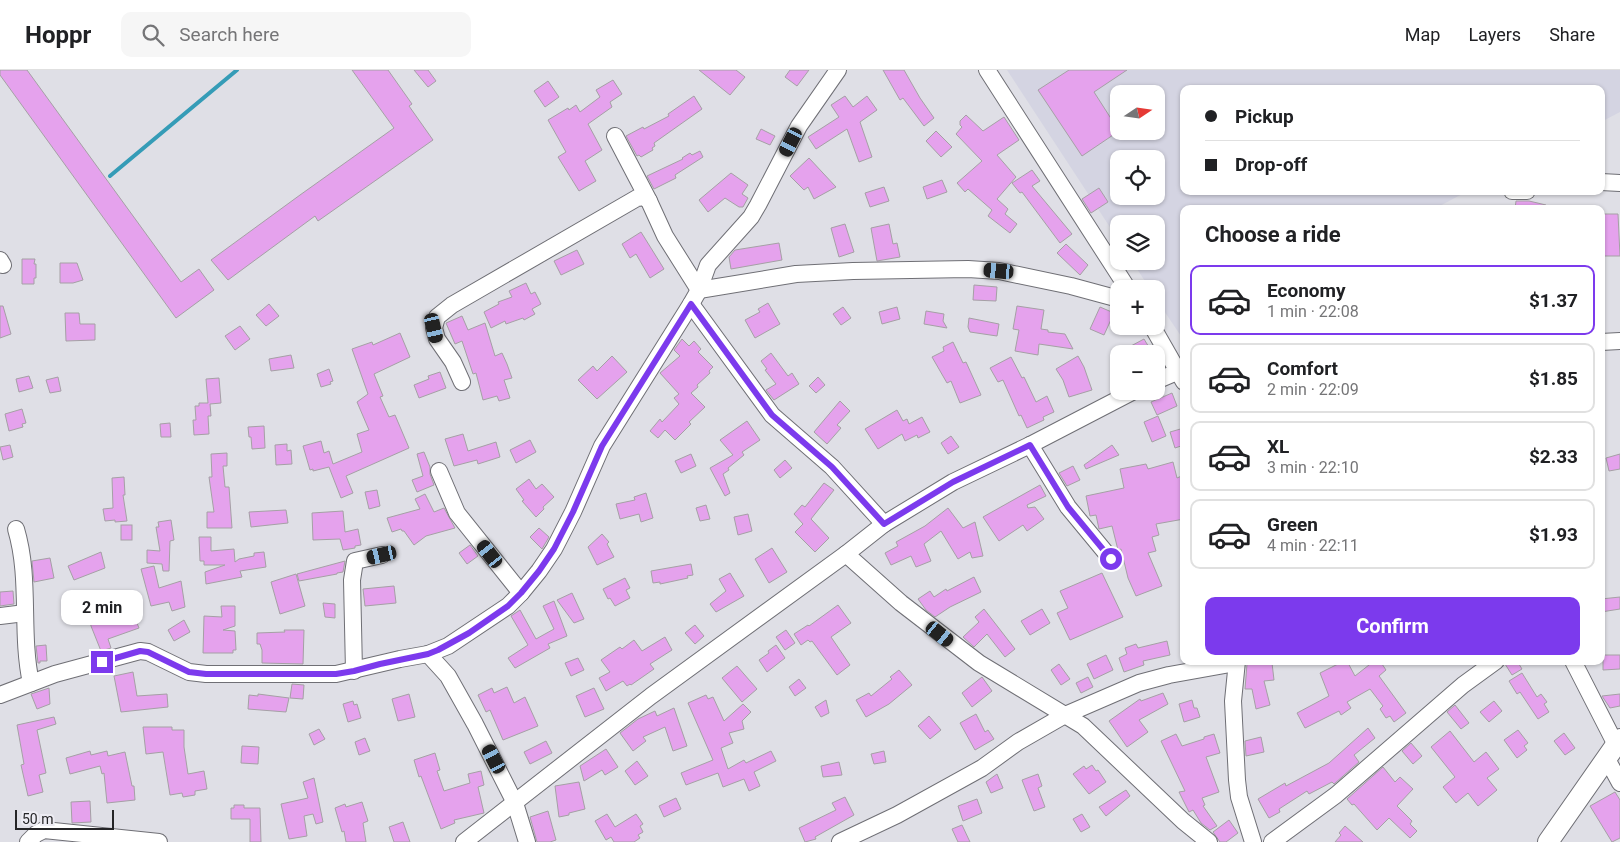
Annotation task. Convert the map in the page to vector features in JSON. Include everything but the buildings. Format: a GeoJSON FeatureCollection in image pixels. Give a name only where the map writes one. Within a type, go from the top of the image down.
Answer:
{"type":"FeatureCollection","features":[{"type":"Feature","properties":{"kind":"street"},"geometry":{"type":"LineString","coordinates":[[0,695],[55,674],[140,651],[148,652],[189,672],[206,674],[336,674],[354,671],[428,654],[448,646],[508,606],[539,571],[554,549],[573,512],[602,446],[691,304],[699,290],[708,265],[751,217],[799,126],[838,70]]}},
{"type":"Feature","properties":{"kind":"street"},"geometry":{"type":"LineString","coordinates":[[987,70],[1122,280]]}},
{"type":"Feature","properties":{"kind":"street"},"geometry":{"type":"LineString","coordinates":[[615,136],[665,236],[699,290]]}},
{"type":"Feature","properties":{"kind":"street"},"geometry":{"type":"LineString","coordinates":[[1605,182],[1620,183]]}},
{"type":"Feature","properties":{"kind":"street"},"geometry":{"type":"LineString","coordinates":[[462,382],[453,362],[437,339],[434,328],[437,317],[452,305],[637,198],[644,197],[649,201]]}},
{"type":"Feature","properties":{"kind":"street"},"geometry":{"type":"LineString","coordinates":[[699,290],[796,274],[968,269],[999,271],[1071,286],[1110,297]]}},
{"type":"Feature","properties":{"kind":"street"},"geometry":{"type":"LineString","coordinates":[[691,304],[772,415],[832,467],[884,524]]}},
{"type":"Feature","properties":{"kind":"street"},"geometry":{"type":"LineString","coordinates":[[1158,335],[1180,371]]}},
{"type":"Feature","properties":{"kind":"street"},"geometry":{"type":"LineString","coordinates":[[1605,342],[1620,341]]}},
{"type":"Feature","properties":{"kind":"street"},"geometry":{"type":"LineString","coordinates":[[1165,379],[1180,375]]}},
{"type":"Feature","properties":{"kind":"street"},"geometry":{"type":"LineString","coordinates":[[464,842],[651,696],[846,554],[884,524],[953,482],[1117,400]]}},
{"type":"Feature","properties":{"kind":"street"},"geometry":{"type":"LineString","coordinates":[[1030,445],[1068,507],[1111,559]]}},
{"type":"Feature","properties":{"kind":"street"},"geometry":{"type":"LineString","coordinates":[[439,471],[457,513],[521,593]]}},
{"type":"Feature","properties":{"kind":"street"},"geometry":{"type":"LineString","coordinates":[[16,529],[23,558],[26,654],[31,683]]}},
{"type":"Feature","properties":{"kind":"street"},"geometry":{"type":"LineString","coordinates":[[846,554],[901,603],[979,663],[1083,726],[1183,821],[1209,842]]}},
{"type":"Feature","properties":{"kind":"street"},"geometry":{"type":"LineString","coordinates":[[354,671],[352,580],[355,561],[382,555]]}},
{"type":"Feature","properties":{"kind":"street"},"geometry":{"type":"LineString","coordinates":[[0,616],[25,614]]}},
{"type":"Feature","properties":{"kind":"street"},"geometry":{"type":"LineString","coordinates":[[428,654],[448,676],[476,724],[515,803],[527,842]]}},
{"type":"Feature","properties":{"kind":"street"},"geometry":{"type":"LineString","coordinates":[[840,842],[897,815],[982,768],[1018,742],[1065,715],[1139,684],[1169,675],[1221,665]]}},
{"type":"Feature","properties":{"kind":"street"},"geometry":{"type":"LineString","coordinates":[[1236,665],[1233,700],[1237,780],[1239,797],[1253,842]]}},
{"type":"Feature","properties":{"kind":"street"},"geometry":{"type":"LineString","coordinates":[[1272,842],[1336,795],[1463,684],[1490,665]]}},
{"type":"Feature","properties":{"kind":"street"},"geometry":{"type":"LineString","coordinates":[[1576,665],[1615,748],[1620,783]]}},
{"type":"Feature","properties":{"kind":"street"},"geometry":{"type":"LineString","coordinates":[[1548,842],[1615,748]]}},
{"type":"Feature","properties":{"kind":"street"},"geometry":{"type":"LineString","coordinates":[[28,842],[36,834],[44,830],[159,842]]}},
{"type":"Feature","properties":{"kind":"shaded area"},"geometry":{"type":"Polygon","coordinates":[[[1007,70],[1620,70],[1620,112],[1605,120],[1605,85],[1180,85],[1180,195],[1460,195],[1442,205],[1180,205],[1180,335],[1165,312],[1165,280],[1144,280],[1138,270],[1165,270],[1165,215],[1110,215],[1110,227],[1007,70]]]}},
{"type":"Feature","properties":{"kind":"waterway"},"geometry":{"type":"LineString","coordinates":[[110,176],[237,70]]}},
{"type":"Feature","properties":{"kind":"route"},"geometry":{"type":"LineString","coordinates":[[102,662],[140,651],[148,652],[189,672],[206,674],[336,674],[428,654],[448,646],[508,606],[539,571],[554,549],[573,512],[602,446],[637,387],[691,304],[772,415],[832,467],[884,524],[953,482],[1030,445],[1068,507],[1111,559]]}}]}
